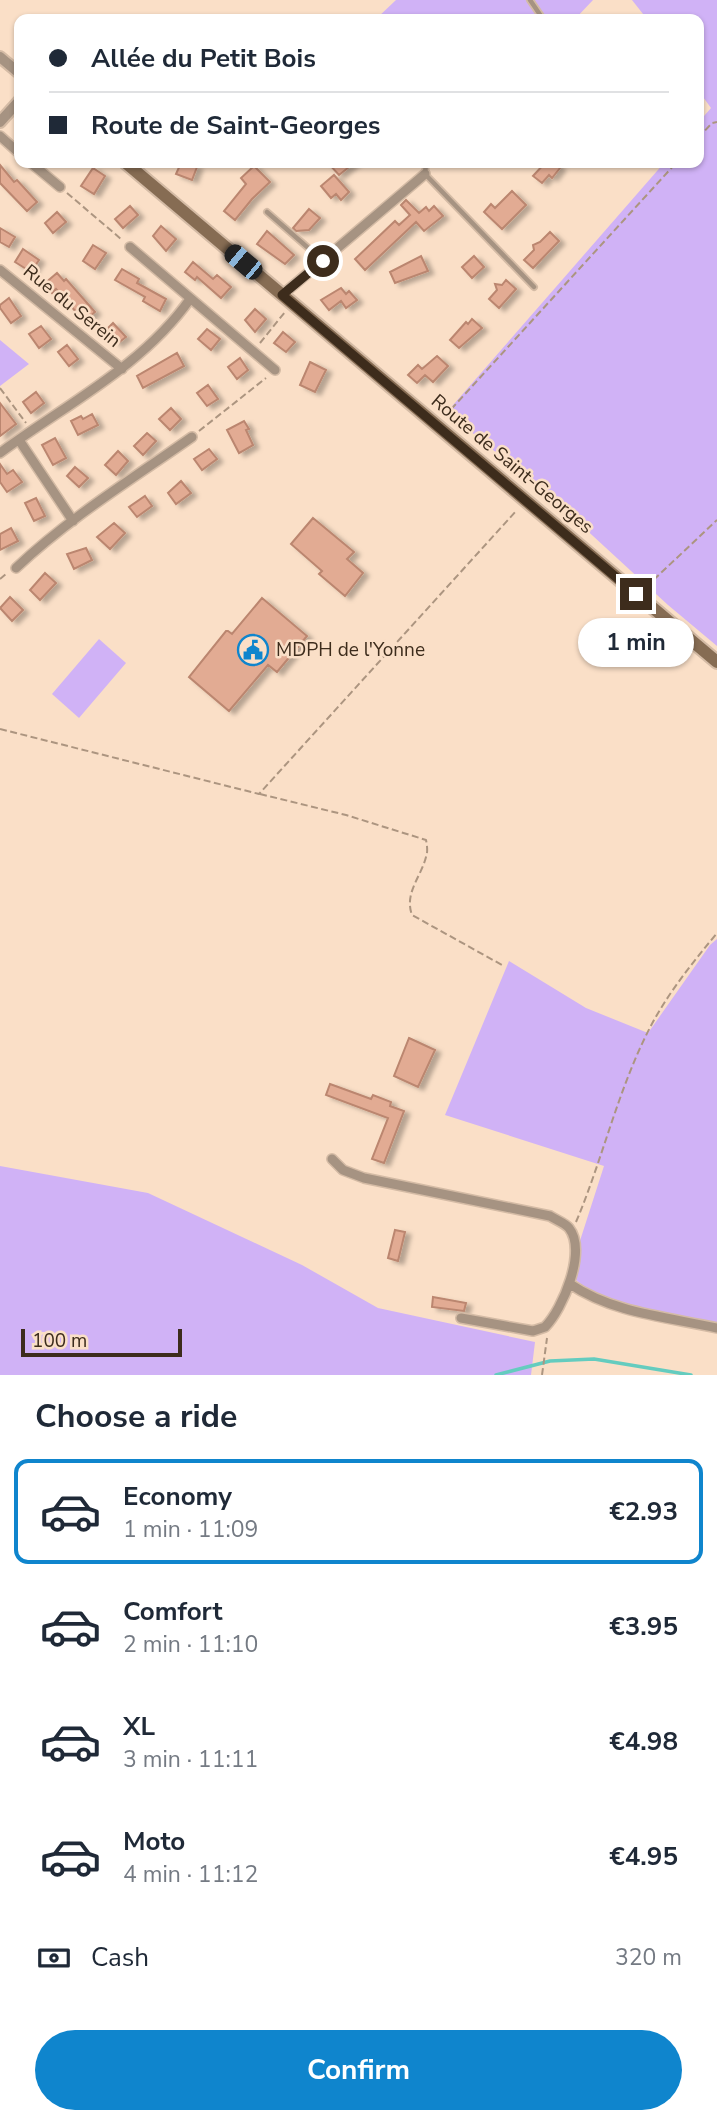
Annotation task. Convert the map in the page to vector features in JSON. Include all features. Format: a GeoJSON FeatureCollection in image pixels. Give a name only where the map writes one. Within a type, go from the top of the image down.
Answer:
{"type":"FeatureCollection","features":[{"type":"Feature","properties":{"kind":"main road","name":"Route de Saint-Georges"},"geometry":{"type":"LineString","coordinates":[[132,168],[717,662]]}},
{"type":"Feature","properties":{"kind":"street"},"geometry":{"type":"LineString","coordinates":[[0,57],[14,69]]}},
{"type":"Feature","properties":{"kind":"street"},"geometry":{"type":"LineString","coordinates":[[0,122],[14,107]]}},
{"type":"Feature","properties":{"kind":"street"},"geometry":{"type":"LineString","coordinates":[[0,136],[14,149]]}},
{"type":"Feature","properties":{"kind":"street"},"geometry":{"type":"LineString","coordinates":[[37,168],[60,187]]}},
{"type":"Feature","properties":{"kind":"street"},"geometry":{"type":"LineString","coordinates":[[287,299],[323,261],[425,174]]}},
{"type":"Feature","properties":{"kind":"street"},"geometry":{"type":"LineString","coordinates":[[130,247],[275,370]]}},
{"type":"Feature","properties":{"kind":"street","name":"Rue du Serein"},"geometry":{"type":"LineString","coordinates":[[0,270],[122,369]]}},
{"type":"Feature","properties":{"kind":"street"},"geometry":{"type":"LineString","coordinates":[[0,453],[31,429],[122,369],[176,319],[190,299]]}},
{"type":"Feature","properties":{"kind":"street"},"geometry":{"type":"LineString","coordinates":[[16,568],[40,545],[73,520],[192,437]]}},
{"type":"Feature","properties":{"kind":"street"},"geometry":{"type":"LineString","coordinates":[[19,440],[73,520]]}},
{"type":"Feature","properties":{"kind":"street"},"geometry":{"type":"LineString","coordinates":[[332,1159],[342,1170],[364,1178],[550,1216],[568,1226],[575,1266],[570,1284],[549,1324],[533,1331],[461,1318]]}},
{"type":"Feature","properties":{"kind":"street"},"geometry":{"type":"LineString","coordinates":[[570,1284],[591,1298],[618,1308],[717,1328]]}},
{"type":"Feature","properties":{"kind":"lane"},"geometry":{"type":"LineString","coordinates":[[426,168],[425,174],[534,287]]}},
{"type":"Feature","properties":{"kind":"lane"},"geometry":{"type":"LineString","coordinates":[[267,212],[323,261]]}},
{"type":"Feature","properties":{"kind":"path"},"geometry":{"type":"LineString","coordinates":[[437,426],[671,168]]}},
{"type":"Feature","properties":{"kind":"path"},"geometry":{"type":"LineString","coordinates":[[60,187],[130,247]]}},
{"type":"Feature","properties":{"kind":"path"},"geometry":{"type":"LineString","coordinates":[[253,352],[287,299]]}},
{"type":"Feature","properties":{"kind":"path"},"geometry":{"type":"LineString","coordinates":[[192,437],[275,370]]}},
{"type":"Feature","properties":{"kind":"path"},"geometry":{"type":"LineString","coordinates":[[0,387],[31,429]]}},
{"type":"Feature","properties":{"kind":"path"},"geometry":{"type":"LineString","coordinates":[[259,794],[525,501]]}},
{"type":"Feature","properties":{"kind":"path"},"geometry":{"type":"LineString","coordinates":[[636,594],[717,520]]}},
{"type":"Feature","properties":{"kind":"path"},"geometry":{"type":"LineString","coordinates":[[0,729],[346,815],[426,840],[427,856],[408,905],[412,915],[502,965]]}},
{"type":"Feature","properties":{"kind":"path"},"geometry":{"type":"LineString","coordinates":[[571,1233],[631,1069],[653,1021],[683,973],[717,933]]}},
{"type":"Feature","properties":{"kind":"path"},"geometry":{"type":"LineString","coordinates":[[542,1375],[549,1324]]}},
{"type":"Feature","properties":{"kind":"shaded area"},"geometry":{"type":"Polygon","coordinates":[[[396,0],[593,0],[580,14],[381,14],[396,0]]]}},
{"type":"Feature","properties":{"kind":"shaded area"},"geometry":{"type":"Polygon","coordinates":[[[632,0],[717,0],[717,646],[668,605],[555,501],[447,412],[660,168],[704,168],[704,116],[711,108],[704,98],[704,14],[643,14],[632,0]]]}},
{"type":"Feature","properties":{"kind":"shaded area"},"geometry":{"type":"Polygon","coordinates":[[[0,340],[29,364],[0,386],[0,340]]]}},
{"type":"Feature","properties":{"kind":"shaded area"},"geometry":{"type":"Polygon","coordinates":[[[99,639],[126,663],[79,718],[52,694],[99,639]]]}},
{"type":"Feature","properties":{"kind":"shaded area"},"geometry":{"type":"Polygon","coordinates":[[[717,939],[717,1328],[612,1307],[569,1275],[604,1166],[445,1115],[509,961],[586,1008],[648,1033],[717,939]]]}},
{"type":"Feature","properties":{"kind":"shaded area"},"geometry":{"type":"Polygon","coordinates":[[[0,1166],[148,1193],[302,1265],[378,1308],[535,1342],[531,1375],[0,1375],[0,1166]]]}},
{"type":"Feature","properties":{"kind":"building"},"geometry":{"type":"Polygon","coordinates":[[[0,165],[14,182],[17,180],[37,202],[27,211],[0,183],[0,165]]]}},
{"type":"Feature","properties":{"kind":"building"},"geometry":{"type":"Polygon","coordinates":[[[93,168],[105,176],[94,194],[81,186],[93,168]]]}},
{"type":"Feature","properties":{"kind":"building"},"geometry":{"type":"Polygon","coordinates":[[[179,168],[197,168],[192,180],[176,174],[179,168]]]}},
{"type":"Feature","properties":{"kind":"building"},"geometry":{"type":"Polygon","coordinates":[[[252,168],[256,168],[270,182],[235,220],[224,211],[246,184],[241,178],[252,168]]]}},
{"type":"Feature","properties":{"kind":"building"},"geometry":{"type":"Polygon","coordinates":[[[333,168],[348,168],[339,175],[333,168]]]}},
{"type":"Feature","properties":{"kind":"building"},"geometry":{"type":"Polygon","coordinates":[[[540,168],[560,168],[552,178],[549,175],[542,183],[533,176],[540,168]]]}},
{"type":"Feature","properties":{"kind":"building"},"geometry":{"type":"Polygon","coordinates":[[[334,175],[349,192],[341,200],[336,194],[331,198],[321,186],[334,175]]]}},
{"type":"Feature","properties":{"kind":"building"},"geometry":{"type":"Polygon","coordinates":[[[512,191],[526,205],[502,229],[484,212],[491,204],[495,208],[512,191]]]}},
{"type":"Feature","properties":{"kind":"building"},"geometry":{"type":"Polygon","coordinates":[[[406,200],[419,213],[426,207],[429,211],[434,206],[443,216],[424,231],[416,222],[365,270],[355,259],[395,221],[399,225],[410,215],[401,205],[406,200]]]}},
{"type":"Feature","properties":{"kind":"building"},"geometry":{"type":"Polygon","coordinates":[[[130,206],[138,215],[123,228],[115,219],[130,206]]]}},
{"type":"Feature","properties":{"kind":"building"},"geometry":{"type":"Polygon","coordinates":[[[309,209],[320,218],[309,230],[296,231],[293,228],[309,209]]]}},
{"type":"Feature","properties":{"kind":"building"},"geometry":{"type":"Polygon","coordinates":[[[57,212],[66,222],[53,233],[45,223],[57,212]]]}},
{"type":"Feature","properties":{"kind":"building"},"geometry":{"type":"Polygon","coordinates":[[[161,226],[176,239],[166,251],[153,236],[161,226]]]}},
{"type":"Feature","properties":{"kind":"building"},"geometry":{"type":"Polygon","coordinates":[[[0,228],[15,237],[9,247],[0,242],[0,228]]]}},
{"type":"Feature","properties":{"kind":"building"},"geometry":{"type":"Polygon","coordinates":[[[267,231],[294,255],[285,264],[257,244],[267,231]]]}},
{"type":"Feature","properties":{"kind":"building"},"geometry":{"type":"Polygon","coordinates":[[[550,232],[559,241],[533,268],[524,260],[534,250],[533,245],[550,232]]]}},
{"type":"Feature","properties":{"kind":"building"},"geometry":{"type":"Polygon","coordinates":[[[93,245],[106,253],[95,269],[83,261],[93,245]]]}},
{"type":"Feature","properties":{"kind":"building"},"geometry":{"type":"Polygon","coordinates":[[[23,249],[39,260],[31,272],[15,262],[23,249]]]}},
{"type":"Feature","properties":{"kind":"building"},"geometry":{"type":"Polygon","coordinates":[[[421,256],[428,271],[395,283],[390,272],[421,256]]]}},
{"type":"Feature","properties":{"kind":"building"},"geometry":{"type":"Polygon","coordinates":[[[474,256],[484,267],[472,278],[462,267],[474,256]]]}},
{"type":"Feature","properties":{"kind":"building"},"geometry":{"type":"Polygon","coordinates":[[[193,262],[213,279],[217,275],[231,287],[221,298],[197,277],[195,280],[185,272],[193,262]]]}},
{"type":"Feature","properties":{"kind":"building"},"geometry":{"type":"Polygon","coordinates":[[[122,269],[139,279],[137,283],[166,299],[160,311],[143,301],[145,297],[115,280],[122,269]]]}},
{"type":"Feature","properties":{"kind":"building"},"geometry":{"type":"Polygon","coordinates":[[[57,273],[64,281],[66,279],[95,312],[84,321],[56,289],[52,293],[44,284],[57,273]]]}},
{"type":"Feature","properties":{"kind":"building"},"geometry":{"type":"Polygon","coordinates":[[[506,280],[516,289],[499,308],[489,299],[497,290],[495,284],[502,285],[506,280]]]}},
{"type":"Feature","properties":{"kind":"building"},"geometry":{"type":"Polygon","coordinates":[[[341,288],[346,294],[349,291],[357,300],[346,308],[341,301],[329,310],[321,300],[341,288]]]}},
{"type":"Feature","properties":{"kind":"building"},"geometry":{"type":"Polygon","coordinates":[[[9,298],[21,316],[11,323],[0,308],[9,298]]]}},
{"type":"Feature","properties":{"kind":"building"},"geometry":{"type":"Polygon","coordinates":[[[255,309],[266,319],[255,332],[245,320],[255,309]]]}},
{"type":"Feature","properties":{"kind":"building"},"geometry":{"type":"Polygon","coordinates":[[[472,319],[482,328],[459,348],[450,340],[472,319]]]}},
{"type":"Feature","properties":{"kind":"building"},"geometry":{"type":"Polygon","coordinates":[[[113,323],[126,337],[117,344],[105,331],[113,323]]]}},
{"type":"Feature","properties":{"kind":"building"},"geometry":{"type":"Polygon","coordinates":[[[41,326],[51,339],[39,348],[29,334],[41,326]]]}},
{"type":"Feature","properties":{"kind":"building"},"geometry":{"type":"Polygon","coordinates":[[[207,329],[220,339],[211,350],[198,339],[207,329]]]}},
{"type":"Feature","properties":{"kind":"building"},"geometry":{"type":"Polygon","coordinates":[[[283,332],[295,342],[286,352],[274,343],[283,332]]]}},
{"type":"Feature","properties":{"kind":"building"},"geometry":{"type":"Polygon","coordinates":[[[67,345],[78,359],[69,366],[58,352],[67,345]]]}},
{"type":"Feature","properties":{"kind":"building"},"geometry":{"type":"Polygon","coordinates":[[[177,353],[184,366],[143,388],[137,376],[177,353]]]}},
{"type":"Feature","properties":{"kind":"building"},"geometry":{"type":"Polygon","coordinates":[[[437,356],[448,366],[433,382],[425,375],[417,383],[408,375],[418,365],[422,369],[437,356]]]}},
{"type":"Feature","properties":{"kind":"building"},"geometry":{"type":"Polygon","coordinates":[[[240,358],[248,370],[237,379],[228,367],[240,358]]]}},
{"type":"Feature","properties":{"kind":"building"},"geometry":{"type":"Polygon","coordinates":[[[310,362],[326,370],[315,392],[300,385],[310,362]]]}},
{"type":"Feature","properties":{"kind":"building"},"geometry":{"type":"Polygon","coordinates":[[[208,385],[218,399],[207,406],[197,393],[208,385]]]}},
{"type":"Feature","properties":{"kind":"building"},"geometry":{"type":"Polygon","coordinates":[[[36,392],[44,403],[31,413],[23,402],[36,392]]]}},
{"type":"Feature","properties":{"kind":"building"},"geometry":{"type":"Polygon","coordinates":[[[0,403],[16,424],[0,436],[0,403]]]}},
{"type":"Feature","properties":{"kind":"building"},"geometry":{"type":"Polygon","coordinates":[[[171,408],[181,419],[170,430],[159,419],[171,408]]]}},
{"type":"Feature","properties":{"kind":"building"},"geometry":{"type":"Polygon","coordinates":[[[92,414],[98,425],[78,435],[71,421],[92,414]]]}},
{"type":"Feature","properties":{"kind":"building"},"geometry":{"type":"Polygon","coordinates":[[[244,421],[253,445],[239,453],[227,430],[244,421]]]}},
{"type":"Feature","properties":{"kind":"building"},"geometry":{"type":"Polygon","coordinates":[[[147,433],[156,441],[143,455],[134,446],[147,433]]]}},
{"type":"Feature","properties":{"kind":"building"},"geometry":{"type":"Polygon","coordinates":[[[55,438],[66,458],[53,465],[42,445],[55,438]]]}},
{"type":"Feature","properties":{"kind":"building"},"geometry":{"type":"Polygon","coordinates":[[[209,449],[217,459],[202,470],[194,459],[209,449]]]}},
{"type":"Feature","properties":{"kind":"building"},"geometry":{"type":"Polygon","coordinates":[[[118,451],[128,461],[116,475],[105,465],[118,451]]]}},
{"type":"Feature","properties":{"kind":"building"},"geometry":{"type":"Polygon","coordinates":[[[0,464],[7,474],[13,470],[22,482],[7,492],[0,482],[0,464]]]}},
{"type":"Feature","properties":{"kind":"building"},"geometry":{"type":"Polygon","coordinates":[[[75,467],[88,478],[79,487],[67,476],[75,467]]]}},
{"type":"Feature","properties":{"kind":"building"},"geometry":{"type":"Polygon","coordinates":[[[181,481],[191,493],[176,504],[168,493],[181,481]]]}},
{"type":"Feature","properties":{"kind":"building"},"geometry":{"type":"Polygon","coordinates":[[[145,496],[152,506],[137,517],[129,507],[145,496]]]}},
{"type":"Feature","properties":{"kind":"building"},"geometry":{"type":"Polygon","coordinates":[[[36,498],[45,516],[34,521],[25,503],[36,498]]]}},
{"type":"Feature","properties":{"kind":"building"},"geometry":{"type":"Polygon","coordinates":[[[313,518],[354,552],[347,559],[363,573],[345,596],[319,574],[322,571],[291,544],[313,518]]]}},
{"type":"Feature","properties":{"kind":"building"},"geometry":{"type":"Polygon","coordinates":[[[114,523],[125,533],[110,549],[97,537],[114,523]]]}},
{"type":"Feature","properties":{"kind":"building"},"geometry":{"type":"Polygon","coordinates":[[[11,528],[18,541],[0,550],[0,534],[11,528]]]}},
{"type":"Feature","properties":{"kind":"building"},"geometry":{"type":"Polygon","coordinates":[[[86,548],[92,560],[74,569],[67,554],[86,548]]]}},
{"type":"Feature","properties":{"kind":"building"},"geometry":{"type":"Polygon","coordinates":[[[45,573],[56,583],[40,600],[30,590],[45,573]]]}},
{"type":"Feature","properties":{"kind":"building"},"geometry":{"type":"Polygon","coordinates":[[[10,597],[23,610],[12,621],[0,608],[10,597]]]}},
{"type":"Feature","properties":{"kind":"building","name":"MDPH de l'Yonne"},"geometry":{"type":"Polygon","coordinates":[[[262,598],[307,636],[277,672],[268,665],[229,711],[189,677],[226,631],[232,634],[262,598]]]}},
{"type":"Feature","properties":{"kind":"building"},"geometry":{"type":"Polygon","coordinates":[[[409,1038],[435,1050],[418,1087],[394,1076],[409,1038]]]}},
{"type":"Feature","properties":{"kind":"building"},"geometry":{"type":"Polygon","coordinates":[[[330,1084],[371,1099],[373,1095],[404,1111],[384,1163],[372,1159],[388,1118],[326,1095],[330,1084]]]}},
{"type":"Feature","properties":{"kind":"building"},"geometry":{"type":"Polygon","coordinates":[[[395,1230],[405,1232],[398,1261],[388,1258],[395,1230]]]}},
{"type":"Feature","properties":{"kind":"building"},"geometry":{"type":"Polygon","coordinates":[[[433,1297],[466,1303],[464,1311],[432,1307],[433,1297]]]}},
{"type":"Feature","properties":{"kind":"waterway"},"geometry":{"type":"LineString","coordinates":[[496,1375],[550,1361],[594,1359],[691,1375]]}},
{"type":"Feature","properties":{"kind":"place","name":"MDPH de l'Yonne"},"geometry":{"type":"Point","coordinates":[253,650]}},
{"type":"Feature","properties":{"kind":"route"},"geometry":{"type":"LineString","coordinates":[[323,261],[282,295],[636,594]]}}]}
